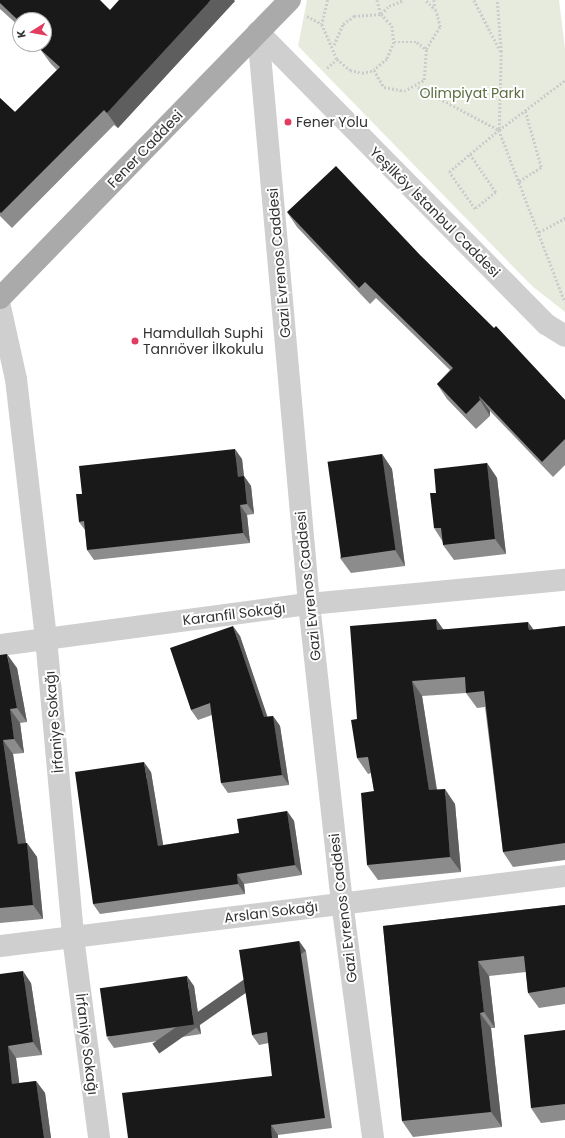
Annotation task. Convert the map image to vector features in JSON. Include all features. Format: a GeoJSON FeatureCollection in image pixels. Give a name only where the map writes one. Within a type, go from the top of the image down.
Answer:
{"type":"FeatureCollection","features":[{"type":"Feature","properties":{"kind":"main road","name":"Fener Caddesi"},"geometry":{"type":"LineString","coordinates":[[0,298],[290,0]]}},
{"type":"Feature","properties":{"kind":"street","name":"Yeşilköy İstanbul Caddesi"},"geometry":{"type":"LineString","coordinates":[[258,32],[546,324],[565,336]]}},
{"type":"Feature","properties":{"kind":"street","name":"Gazi Evrenos Caddesi"},"geometry":{"type":"LineString","coordinates":[[258,32],[309,604],[342,902],[373,1138]]}},
{"type":"Feature","properties":{"kind":"street","name":"İrfaniye Sokağı"},"geometry":{"type":"LineString","coordinates":[[0,307],[16,379],[46,638],[74,938],[99,1138]]}},
{"type":"Feature","properties":{"kind":"street","name":"Karanfil Sokağı"},"geometry":{"type":"LineString","coordinates":[[0,644],[309,604],[565,580]]}},
{"type":"Feature","properties":{"kind":"street","name":"Arslan Sokağı"},"geometry":{"type":"LineString","coordinates":[[0,946],[74,938],[342,902],[565,876]]}},
{"type":"Feature","properties":{"kind":"path"},"geometry":{"type":"LineString","coordinates":[[328,0],[322,24],[334,45],[338,59],[350,70],[362,73],[374,70],[387,59],[394,42],[392,26],[381,14],[377,0]]}},
{"type":"Feature","properties":{"kind":"path"},"geometry":{"type":"LineString","coordinates":[[334,45],[342,24],[354,16],[381,14],[390,6],[404,0]]}},
{"type":"Feature","properties":{"kind":"path"},"geometry":{"type":"LineString","coordinates":[[425,0],[436,11]]}},
{"type":"Feature","properties":{"kind":"path"},"geometry":{"type":"LineString","coordinates":[[374,70],[384,87],[404,91],[418,87],[426,74],[426,49],[440,27],[434,0]]}},
{"type":"Feature","properties":{"kind":"path"},"geometry":{"type":"LineString","coordinates":[[474,0],[501,52]]}},
{"type":"Feature","properties":{"kind":"path"},"geometry":{"type":"LineString","coordinates":[[497,0],[501,52],[499,130],[565,302]]}},
{"type":"Feature","properties":{"kind":"path"},"geometry":{"type":"LineString","coordinates":[[394,42],[417,42],[426,49]]}},
{"type":"Feature","properties":{"kind":"path"},"geometry":{"type":"LineString","coordinates":[[470,154],[496,192],[475,209],[448,172],[499,130],[565,80]]}},
{"type":"Feature","properties":{"kind":"path"},"geometry":{"type":"LineString","coordinates":[[418,87],[499,130]]}},
{"type":"Feature","properties":{"kind":"path"},"geometry":{"type":"LineString","coordinates":[[519,181],[541,167],[525,111]]}},
{"type":"Feature","properties":{"kind":"path"},"geometry":{"type":"LineString","coordinates":[[538,232],[565,218]]}},
{"type":"Feature","properties":{"kind":"green space","name":"Olimpiyat Parkı"},"geometry":{"type":"Polygon","coordinates":[[[307,0],[559,0],[565,49],[565,312],[532,286],[298,46],[307,0]]]}},
{"type":"Feature","properties":{"kind":"building"},"geometry":{"type":"Polygon","coordinates":[[[0,0],[100,0],[110,10],[119,0],[211,0],[107,113],[104,110],[1,213],[0,98],[15,112],[60,67],[43,52],[52,52],[52,12],[12,12],[12,14],[0,3],[0,0]]]}},
{"type":"Feature","properties":{"kind":"building"},"geometry":{"type":"Polygon","coordinates":[[[336,166],[421,256],[494,328],[496,326],[565,400],[565,439],[542,462],[479,396],[480,400],[466,414],[437,384],[453,368],[365,282],[359,288],[287,212],[336,166]]]}},
{"type":"Feature","properties":{"kind":"building"},"geometry":{"type":"Polygon","coordinates":[[[235,449],[238,477],[244,476],[247,504],[240,505],[243,533],[87,550],[84,521],[79,522],[76,494],[82,494],[79,466],[235,449]]]}},
{"type":"Feature","properties":{"kind":"building"},"geometry":{"type":"Polygon","coordinates":[[[382,454],[395,550],[341,558],[328,462],[382,454]]]}},
{"type":"Feature","properties":{"kind":"building"},"geometry":{"type":"Polygon","coordinates":[[[487,463],[495,539],[443,545],[441,528],[434,528],[430,493],[436,493],[434,469],[487,463]]]}},
{"type":"Feature","properties":{"kind":"building"},"geometry":{"type":"Polygon","coordinates":[[[436,619],[437,630],[528,622],[529,630],[565,626],[565,843],[503,852],[484,691],[466,693],[465,677],[412,681],[429,790],[445,789],[450,857],[367,865],[361,793],[374,791],[368,757],[357,758],[351,720],[357,719],[350,626],[436,619]]]}},
{"type":"Feature","properties":{"kind":"building"},"geometry":{"type":"Polygon","coordinates":[[[233,626],[264,717],[273,716],[282,775],[221,783],[210,703],[191,710],[170,648],[233,626]]]}},
{"type":"Feature","properties":{"kind":"building"},"geometry":{"type":"Polygon","coordinates":[[[7,654],[17,708],[10,709],[14,739],[3,740],[18,844],[27,843],[33,905],[0,908],[0,655],[7,654]]]}},
{"type":"Feature","properties":{"kind":"building"},"geometry":{"type":"Polygon","coordinates":[[[144,762],[158,846],[239,833],[237,819],[287,811],[295,865],[237,874],[238,884],[93,904],[75,772],[144,762]]]}},
{"type":"Feature","properties":{"kind":"building"},"geometry":{"type":"Polygon","coordinates":[[[565,905],[565,987],[528,993],[524,956],[478,961],[484,1012],[480,1013],[491,1112],[402,1121],[383,926],[565,905]]]}},
{"type":"Feature","properties":{"kind":"building"},"geometry":{"type":"Polygon","coordinates":[[[299,941],[325,1118],[271,1125],[272,1138],[128,1138],[122,1093],[272,1076],[267,1032],[252,1035],[239,950],[299,941]]]}},
{"type":"Feature","properties":{"kind":"building"},"geometry":{"type":"Polygon","coordinates":[[[23,971],[33,1042],[8,1046],[12,1084],[36,1081],[44,1138],[0,1138],[0,974],[23,971]]]}},
{"type":"Feature","properties":{"kind":"building"},"geometry":{"type":"Polygon","coordinates":[[[187,976],[194,1025],[107,1037],[100,988],[187,976]]]}},
{"type":"Feature","properties":{"kind":"building"},"geometry":{"type":"Polygon","coordinates":[[[565,1030],[565,1104],[531,1108],[524,1035],[565,1030]]]}},
{"type":"Feature","properties":{"kind":"place","name":"Fener Yolu"},"geometry":{"type":"Point","coordinates":[288,122]}},
{"type":"Feature","properties":{"kind":"place","name":"Hamdullah Suphi Tanrıöver İlkokulu"},"geometry":{"type":"Point","coordinates":[135,341]}}]}
